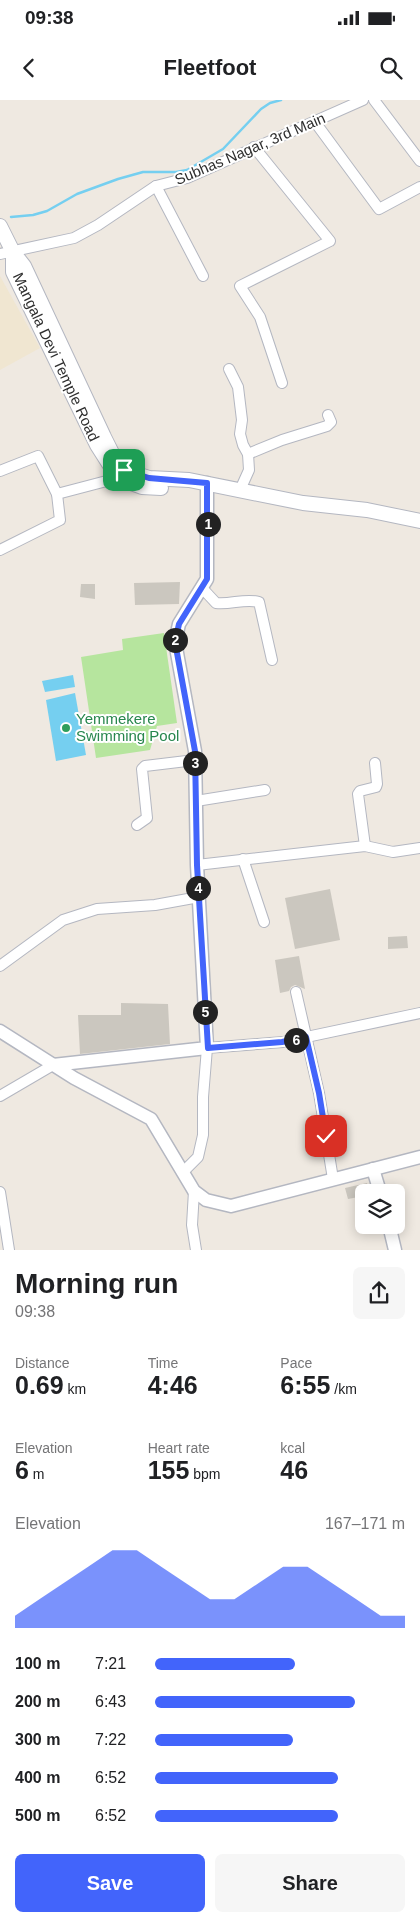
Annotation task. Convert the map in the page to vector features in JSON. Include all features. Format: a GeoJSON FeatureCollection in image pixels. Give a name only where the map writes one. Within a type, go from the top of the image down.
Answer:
{"type":"FeatureCollection","features":[{"type":"Feature","properties":{"kind":"main road","name":"Mangala Devi Temple Road"},"geometry":{"type":"LineString","coordinates":[[0,226],[13,272],[97,445],[121,474]]}},
{"type":"Feature","properties":{"kind":"main road"},"geometry":{"type":"LineString","coordinates":[[121,474],[142,486],[240,490],[303,504],[367,510],[420,521]]}},
{"type":"Feature","properties":{"kind":"main road"},"geometry":{"type":"LineString","coordinates":[[208,488],[296,512],[360,518],[420,531]]}},
{"type":"Feature","properties":{"kind":"street","name":"Subhas Nagar, 3rd Main"},"geometry":{"type":"LineString","coordinates":[[7,253],[74,238],[98,225],[156,186],[187,178],[363,100]]}},
{"type":"Feature","properties":{"kind":"street"},"geometry":{"type":"LineString","coordinates":[[374,100],[420,161]]}},
{"type":"Feature","properties":{"kind":"street"},"geometry":{"type":"LineString","coordinates":[[315,122],[379,209],[420,187]]}},
{"type":"Feature","properties":{"kind":"street"},"geometry":{"type":"LineString","coordinates":[[254,147],[330,241],[240,286],[260,317],[282,383]]}},
{"type":"Feature","properties":{"kind":"street"},"geometry":{"type":"LineString","coordinates":[[156,186],[203,276]]}},
{"type":"Feature","properties":{"kind":"street"},"geometry":{"type":"LineString","coordinates":[[229,369],[238,387],[242,420],[240,434],[248,454],[249,470],[240,490]]}},
{"type":"Feature","properties":{"kind":"street"},"geometry":{"type":"LineString","coordinates":[[248,454],[282,440],[327,426],[331,422],[328,415]]}},
{"type":"Feature","properties":{"kind":"street"},"geometry":{"type":"LineString","coordinates":[[0,470],[38,456],[57,494],[60,520],[0,550]]}},
{"type":"Feature","properties":{"kind":"street"},"geometry":{"type":"LineString","coordinates":[[57,494],[121,474]]}},
{"type":"Feature","properties":{"kind":"street"},"geometry":{"type":"LineString","coordinates":[[183,1172],[198,1157],[203,1135],[203,1097],[208,1048],[197,865],[195,760],[175,642],[179,624],[207,579],[208,488]]}},
{"type":"Feature","properties":{"kind":"street"},"geometry":{"type":"LineString","coordinates":[[202,588],[216,603],[224,604],[249,600],[259,602],[272,660]]}},
{"type":"Feature","properties":{"kind":"street"},"geometry":{"type":"LineString","coordinates":[[137,825],[146,818],[142,769],[145,766],[195,760]]}},
{"type":"Feature","properties":{"kind":"street"},"geometry":{"type":"LineString","coordinates":[[365,846],[358,794],[360,791],[376,787],[375,763]]}},
{"type":"Feature","properties":{"kind":"street"},"geometry":{"type":"LineString","coordinates":[[196,801],[265,790]]}},
{"type":"Feature","properties":{"kind":"street"},"geometry":{"type":"LineString","coordinates":[[197,865],[365,846],[394,852],[420,848]]}},
{"type":"Feature","properties":{"kind":"street"},"geometry":{"type":"LineString","coordinates":[[243,859],[264,922]]}},
{"type":"Feature","properties":{"kind":"street"},"geometry":{"type":"LineString","coordinates":[[0,966],[63,920],[97,909],[155,905],[199,897]]}},
{"type":"Feature","properties":{"kind":"street"},"geometry":{"type":"LineString","coordinates":[[296,992],[319,1093],[333,1179]]}},
{"type":"Feature","properties":{"kind":"street"},"geometry":{"type":"LineString","coordinates":[[0,1096],[53,1065],[282,1042],[420,1014]]}},
{"type":"Feature","properties":{"kind":"street"},"geometry":{"type":"LineString","coordinates":[[0,1031],[74,1078],[151,1119],[194,1191],[206,1200],[231,1206],[420,1157]]}},
{"type":"Feature","properties":{"kind":"street"},"geometry":{"type":"LineString","coordinates":[[373,1169],[378,1184]]}},
{"type":"Feature","properties":{"kind":"street"},"geometry":{"type":"LineString","coordinates":[[194,1191],[192,1225],[196,1250]]}},
{"type":"Feature","properties":{"kind":"street"},"geometry":{"type":"LineString","coordinates":[[0,1192],[10,1250]]}},
{"type":"Feature","properties":{"kind":"street"},"geometry":{"type":"LineString","coordinates":[[391,1234],[395,1250]]}},
{"type":"Feature","properties":{"kind":"shaded area"},"geometry":{"type":"Polygon","coordinates":[[[0,276],[40,348],[0,370],[0,276]]]}},
{"type":"Feature","properties":{"kind":"green space"},"geometry":{"type":"Polygon","coordinates":[[[164,633],[177,723],[157,726],[150,750],[96,758],[81,657],[123,650],[122,639],[164,633]]]}},
{"type":"Feature","properties":{"kind":"water","name":"Yemmekere Swimming Pool"},"geometry":{"type":"Polygon","coordinates":[[[73,675],[75,687],[45,692],[42,681],[73,675]]]}},
{"type":"Feature","properties":{"kind":"water","name":"Yemmekere Swimming Pool"},"geometry":{"type":"Polygon","coordinates":[[[75,693],[86,755],[56,761],[46,700],[75,693]]]}},
{"type":"Feature","properties":{"kind":"building"},"geometry":{"type":"Polygon","coordinates":[[[180,582],[179,604],[135,605],[134,583],[180,582]]]}},
{"type":"Feature","properties":{"kind":"building"},"geometry":{"type":"Polygon","coordinates":[[[81,584],[95,584],[95,599],[80,597],[81,584]]]}},
{"type":"Feature","properties":{"kind":"building"},"geometry":{"type":"Polygon","coordinates":[[[330,889],[340,940],[295,949],[285,898],[330,889]]]}},
{"type":"Feature","properties":{"kind":"building"},"geometry":{"type":"Polygon","coordinates":[[[407,936],[408,948],[388,949],[388,937],[407,936]]]}},
{"type":"Feature","properties":{"kind":"building"},"geometry":{"type":"Polygon","coordinates":[[[299,956],[305,989],[295,985],[289,991],[280,993],[275,960],[299,956]]]}},
{"type":"Feature","properties":{"kind":"building"},"geometry":{"type":"Polygon","coordinates":[[[121,1003],[168,1004],[170,1044],[80,1054],[78,1015],[121,1015],[121,1003]]]}},
{"type":"Feature","properties":{"kind":"building"},"geometry":{"type":"Polygon","coordinates":[[[355,1186],[355,1198],[348,1199],[345,1188],[355,1186]]]}},
{"type":"Feature","properties":{"kind":"waterway"},"geometry":{"type":"LineString","coordinates":[[11,217],[33,215],[47,211],[77,194],[143,172],[187,170],[223,149],[261,109],[270,103],[281,100]]}},
{"type":"Feature","properties":{"kind":"place","name":"Yemmekere Swimming Pool"},"geometry":{"type":"Point","coordinates":[66,728]}},
{"type":"Feature","properties":{"kind":"route"},"geometry":{"type":"LineString","coordinates":[[124,470],[149,478],[207,483],[207,579],[182,618],[176,631],[175,642],[195,751],[197,865],[208,1048],[282,1042],[306,1037],[319,1093],[326,1136]]}}]}
